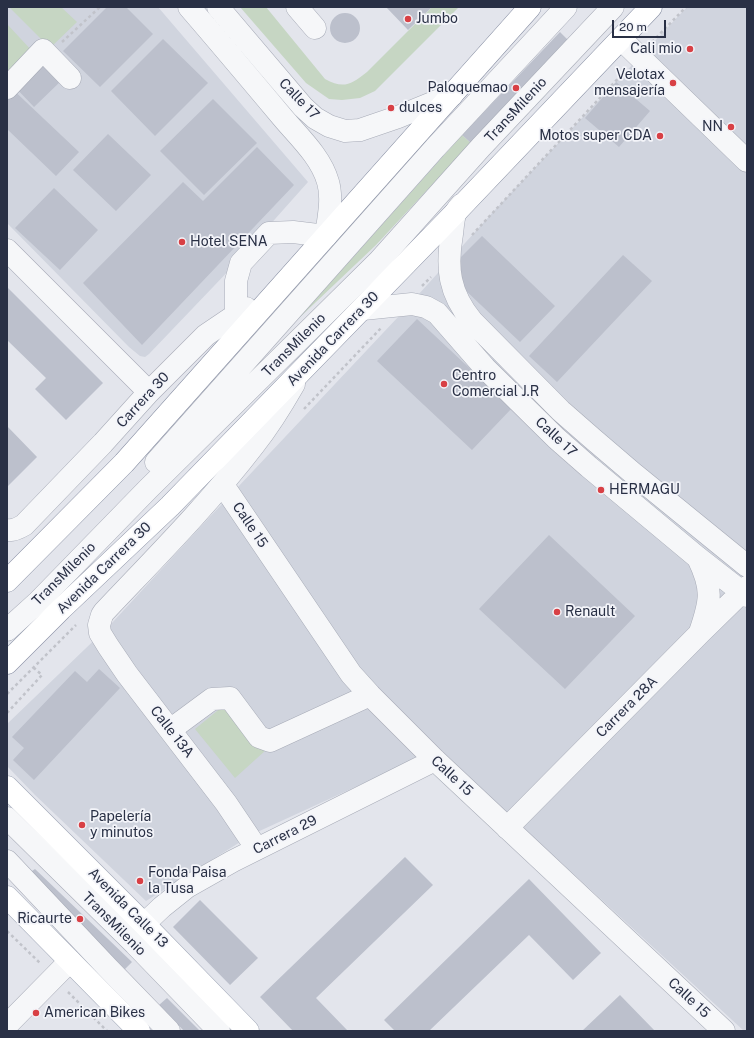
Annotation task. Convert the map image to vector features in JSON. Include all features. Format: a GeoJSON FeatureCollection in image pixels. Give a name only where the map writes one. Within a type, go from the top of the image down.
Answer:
{"type":"FeatureCollection","features":[{"type":"Feature","properties":{"kind":"main road"},"geometry":{"type":"LineString","coordinates":[[7,581],[124,463],[238,324],[287,280],[530,7]]}},
{"type":"Feature","properties":{"kind":"main road","name":"Avenida Carrera 30"},"geometry":{"type":"LineString","coordinates":[[7,663],[61,609],[170,506],[455,213],[652,7]]}},
{"type":"Feature","properties":{"kind":"main road","name":"Avenida Calle 13"},"geometry":{"type":"LineString","coordinates":[[7,787],[248,1031]]}},
{"type":"Feature","properties":{"kind":"main road"},"geometry":{"type":"LineString","coordinates":[[7,897],[139,1031]]}},
{"type":"Feature","properties":{"kind":"street","name":"Calle 17"},"geometry":{"type":"LineString","coordinates":[[189,7],[322,166],[330,193],[326,236]]}},
{"type":"Feature","properties":{"kind":"street","name":"Calle 17"},"geometry":{"type":"LineString","coordinates":[[218,7],[303,107],[315,118],[329,126],[345,131],[360,130],[398,117],[452,95]]}},
{"type":"Feature","properties":{"kind":"street"},"geometry":{"type":"LineString","coordinates":[[297,7],[315,28]]}},
{"type":"Feature","properties":{"kind":"street","name":"TransMilenio"},"geometry":{"type":"LineString","coordinates":[[7,630],[38,602],[143,485],[436,148],[545,28],[566,7]]}},
{"type":"Feature","properties":{"kind":"street","name":"TransMilenio"},"geometry":{"type":"LineString","coordinates":[[7,612],[379,261],[481,147],[613,7]]}},
{"type":"Feature","properties":{"kind":"street","name":"TransMilenio"},"geometry":{"type":"LineString","coordinates":[[396,158],[545,28]]}},
{"type":"Feature","properties":{"kind":"street"},"geometry":{"type":"LineString","coordinates":[[621,39],[747,161]]}},
{"type":"Feature","properties":{"kind":"street"},"geometry":{"type":"LineString","coordinates":[[7,88],[43,50],[70,78]]}},
{"type":"Feature","properties":{"kind":"street","name":"TransMilenio"},"geometry":{"type":"LineString","coordinates":[[455,213],[571,51]]}},
{"type":"Feature","properties":{"kind":"street","name":"Calle 17"},"geometry":{"type":"LineString","coordinates":[[455,213],[450,247],[449,271],[457,299],[464,310],[478,326],[572,420],[634,474],[747,566]]}},
{"type":"Feature","properties":{"kind":"street"},"geometry":{"type":"LineString","coordinates":[[238,324],[236,281],[241,263],[269,233],[293,232],[326,236]]}},
{"type":"Feature","properties":{"kind":"street"},"geometry":{"type":"LineString","coordinates":[[7,250],[149,392]]}},
{"type":"Feature","properties":{"kind":"street","name":"Calle 17"},"geometry":{"type":"LineString","coordinates":[[362,309],[412,304],[426,307],[437,313],[485,368],[556,438],[697,557],[745,592]]}},
{"type":"Feature","properties":{"kind":"street","name":"Carrera 30"},"geometry":{"type":"LineString","coordinates":[[8,530],[24,525],[103,443],[149,392],[206,335],[238,324]]}},
{"type":"Feature","properties":{"kind":"street"},"geometry":{"type":"LineString","coordinates":[[223,485],[276,414],[303,370]]}},
{"type":"Feature","properties":{"kind":"street","name":"Calle 13A"},"geometry":{"type":"LineString","coordinates":[[223,485],[194,518],[104,612],[99,625],[100,633],[127,674],[226,803],[257,849]]}},
{"type":"Feature","properties":{"kind":"street","name":"Calle 15"},"geometry":{"type":"LineString","coordinates":[[223,485],[351,674],[370,695],[435,760],[724,1031]]}},
{"type":"Feature","properties":{"kind":"street"},"geometry":{"type":"LineString","coordinates":[[697,557],[705,572],[709,596],[706,617],[700,633]]}},
{"type":"Feature","properties":{"kind":"street","name":"Carrera 28A"},"geometry":{"type":"LineString","coordinates":[[508,828],[700,633],[745,592]]}},
{"type":"Feature","properties":{"kind":"street"},"geometry":{"type":"LineString","coordinates":[[170,730],[212,699],[230,698],[259,737],[270,741],[370,695]]}},
{"type":"Feature","properties":{"kind":"street","name":"Carrera 29"},"geometry":{"type":"LineString","coordinates":[[144,924],[187,887],[233,861],[435,760]]}},
{"type":"Feature","properties":{"kind":"street","name":"TransMilenio"},"geometry":{"type":"LineString","coordinates":[[7,818],[135,944],[219,1031]]}},
{"type":"Feature","properties":{"kind":"street"},"geometry":{"type":"LineString","coordinates":[[7,861],[169,1031]]}},
{"type":"Feature","properties":{"kind":"street"},"geometry":{"type":"LineString","coordinates":[[7,1025],[70,961]]}},
{"type":"Feature","properties":{"kind":"path"},"geometry":{"type":"LineString","coordinates":[[49,56],[100,7]]}},
{"type":"Feature","properties":{"kind":"path"},"geometry":{"type":"LineString","coordinates":[[7,713],[42,675],[34,668]]}},
{"type":"Feature","properties":{"kind":"shaded area"},"geometry":{"type":"Polygon","coordinates":[[[7,7],[158,7],[308,182],[235,264],[145,357],[140,356],[129,347],[7,223],[7,7]]]}},
{"type":"Feature","properties":{"kind":"shaded area"},"geometry":{"type":"Polygon","coordinates":[[[687,7],[747,7],[747,1031],[744,1031],[438,749],[253,834],[146,901],[35,795],[7,766],[7,724],[111,624],[399,316],[494,211],[687,7]]]}},
{"type":"Feature","properties":{"kind":"green space"},"geometry":{"type":"Polygon","coordinates":[[[9,7],[61,7],[77,22],[50,48],[9,7]]]}},
{"type":"Feature","properties":{"kind":"green space"},"geometry":{"type":"Polygon","coordinates":[[[240,7],[266,7],[325,79],[342,85],[351,83],[367,72],[432,7],[459,7],[375,91],[360,98],[342,100],[329,99],[306,83],[240,7]]]}},
{"type":"Feature","properties":{"kind":"green space"},"geometry":{"type":"Polygon","coordinates":[[[7,24],[33,52],[7,75],[7,24]]]}},
{"type":"Feature","properties":{"kind":"green space"},"geometry":{"type":"Polygon","coordinates":[[[462,135],[471,143],[376,245],[297,320],[462,135]]]}},
{"type":"Feature","properties":{"kind":"green space"},"geometry":{"type":"Polygon","coordinates":[[[228,702],[266,750],[235,778],[195,729],[228,702]]]}},
{"type":"Feature","properties":{"kind":"building"},"geometry":{"type":"Polygon","coordinates":[[[107,7],[126,7],[153,34],[100,87],[63,51],[107,7]]]}},
{"type":"Feature","properties":{"kind":"building","name":"Jumbo"},"geometry":{"type":"Polygon","coordinates":[[[386,7],[432,7],[408,30],[386,7]]]}},
{"type":"Feature","properties":{"kind":"building"},"geometry":{"type":"Polygon","coordinates":[[[345,13],[356,17],[360,28],[356,39],[345,43],[334,39],[330,28],[334,17],[345,13]]]}},
{"type":"Feature","properties":{"kind":"building","name":"Paloquemao"},"geometry":{"type":"Polygon","coordinates":[[[560,32],[569,41],[471,143],[462,135],[560,32]]]}},
{"type":"Feature","properties":{"kind":"building"},"geometry":{"type":"Polygon","coordinates":[[[163,39],[208,83],[155,136],[111,91],[163,39]]]}},
{"type":"Feature","properties":{"kind":"building"},"geometry":{"type":"Polygon","coordinates":[[[43,60],[62,80],[34,107],[15,87],[43,60]]]}},
{"type":"Feature","properties":{"kind":"building"},"geometry":{"type":"Polygon","coordinates":[[[616,82],[650,111],[619,147],[585,118],[616,82]]]}},
{"type":"Feature","properties":{"kind":"building"},"geometry":{"type":"Polygon","coordinates":[[[7,84],[79,152],[56,176],[7,129],[7,84]]]}},
{"type":"Feature","properties":{"kind":"building"},"geometry":{"type":"Polygon","coordinates":[[[213,99],[257,143],[204,195],[160,151],[213,99]]]}},
{"type":"Feature","properties":{"kind":"building"},"geometry":{"type":"Polygon","coordinates":[[[108,134],[151,175],[116,211],[73,170],[108,134]]]}},
{"type":"Feature","properties":{"kind":"building","name":"Hotel SENA"},"geometry":{"type":"Polygon","coordinates":[[[257,147],[294,185],[142,345],[83,283],[183,182],[203,201],[257,147]]]}},
{"type":"Feature","properties":{"kind":"building"},"geometry":{"type":"Polygon","coordinates":[[[54,188],[98,230],[60,270],[15,228],[54,188]]]}},
{"type":"Feature","properties":{"kind":"building"},"geometry":{"type":"Polygon","coordinates":[[[482,236],[555,306],[520,342],[462,287],[458,260],[482,236]]]}},
{"type":"Feature","properties":{"kind":"building"},"geometry":{"type":"Polygon","coordinates":[[[623,255],[652,281],[557,382],[529,356],[623,255]]]}},
{"type":"Feature","properties":{"kind":"building"},"geometry":{"type":"Polygon","coordinates":[[[7,287],[103,383],[66,420],[35,389],[46,378],[7,340],[7,287]]]}},
{"type":"Feature","properties":{"kind":"building","name":"Centro Comercial J.R"},"geometry":{"type":"Polygon","coordinates":[[[417,319],[512,408],[472,450],[377,361],[417,319]]]}},
{"type":"Feature","properties":{"kind":"building"},"geometry":{"type":"Polygon","coordinates":[[[7,426],[37,457],[7,487],[7,426]]]}},
{"type":"Feature","properties":{"kind":"building","name":"Renault"},"geometry":{"type":"Polygon","coordinates":[[[549,535],[635,616],[565,689],[479,609],[549,535]]]}},
{"type":"Feature","properties":{"kind":"building"},"geometry":{"type":"Polygon","coordinates":[[[99,669],[120,688],[34,780],[13,760],[24,748],[12,737],[75,671],[87,682],[99,669]]]}},
{"type":"Feature","properties":{"kind":"building"},"geometry":{"type":"Polygon","coordinates":[[[405,857],[433,885],[316,998],[348,1031],[293,1031],[260,997],[405,857]]]}},
{"type":"Feature","properties":{"kind":"building"},"geometry":{"type":"Polygon","coordinates":[[[35,869],[132,962],[125,969],[30,875],[30,873],[35,869]]]}},
{"type":"Feature","properties":{"kind":"building"},"geometry":{"type":"Polygon","coordinates":[[[529,879],[601,953],[573,980],[529,935],[429,1031],[395,1031],[384,1020],[529,879]]]}},
{"type":"Feature","properties":{"kind":"building"},"geometry":{"type":"Polygon","coordinates":[[[200,900],[258,958],[230,985],[173,927],[200,900]]]}},
{"type":"Feature","properties":{"kind":"building"},"geometry":{"type":"Polygon","coordinates":[[[620,995],[655,1031],[582,1031],[620,995]]]}},
{"type":"Feature","properties":{"kind":"building"},"geometry":{"type":"Polygon","coordinates":[[[167,998],[200,1031],[184,1031],[159,1005],[167,998]]]}},
{"type":"Feature","properties":{"kind":"place","name":"Jumbo"},"geometry":{"type":"Point","coordinates":[408,19]}},
{"type":"Feature","properties":{"kind":"place","name":"Cali mio"},"geometry":{"type":"Point","coordinates":[690,49]}},
{"type":"Feature","properties":{"kind":"place","name":"Velotax mensajería"},"geometry":{"type":"Point","coordinates":[673,83]}},
{"type":"Feature","properties":{"kind":"place","name":"Paloquemao"},"geometry":{"type":"Point","coordinates":[516,88]}},
{"type":"Feature","properties":{"kind":"place","name":"dulces"},"geometry":{"type":"Point","coordinates":[391,108]}},
{"type":"Feature","properties":{"kind":"place","name":"NN"},"geometry":{"type":"Point","coordinates":[731,127]}},
{"type":"Feature","properties":{"kind":"place","name":"Motos super CDA"},"geometry":{"type":"Point","coordinates":[660,136]}},
{"type":"Feature","properties":{"kind":"place","name":"Hotel SENA"},"geometry":{"type":"Point","coordinates":[182,242]}},
{"type":"Feature","properties":{"kind":"place","name":"Centro Comercial J.R"},"geometry":{"type":"Point","coordinates":[444,384]}},
{"type":"Feature","properties":{"kind":"place","name":"HERMAGU"},"geometry":{"type":"Point","coordinates":[601,490]}},
{"type":"Feature","properties":{"kind":"place","name":"Renault"},"geometry":{"type":"Point","coordinates":[557,612]}},
{"type":"Feature","properties":{"kind":"place","name":"Papelería y minutos"},"geometry":{"type":"Point","coordinates":[82,825]}},
{"type":"Feature","properties":{"kind":"place","name":"Fonda Paisa la Tusa"},"geometry":{"type":"Point","coordinates":[140,881]}},
{"type":"Feature","properties":{"kind":"place","name":"Ricaurte"},"geometry":{"type":"Point","coordinates":[80,919]}},
{"type":"Feature","properties":{"kind":"place","name":"American Bikes"},"geometry":{"type":"Point","coordinates":[36,1013]}}]}
